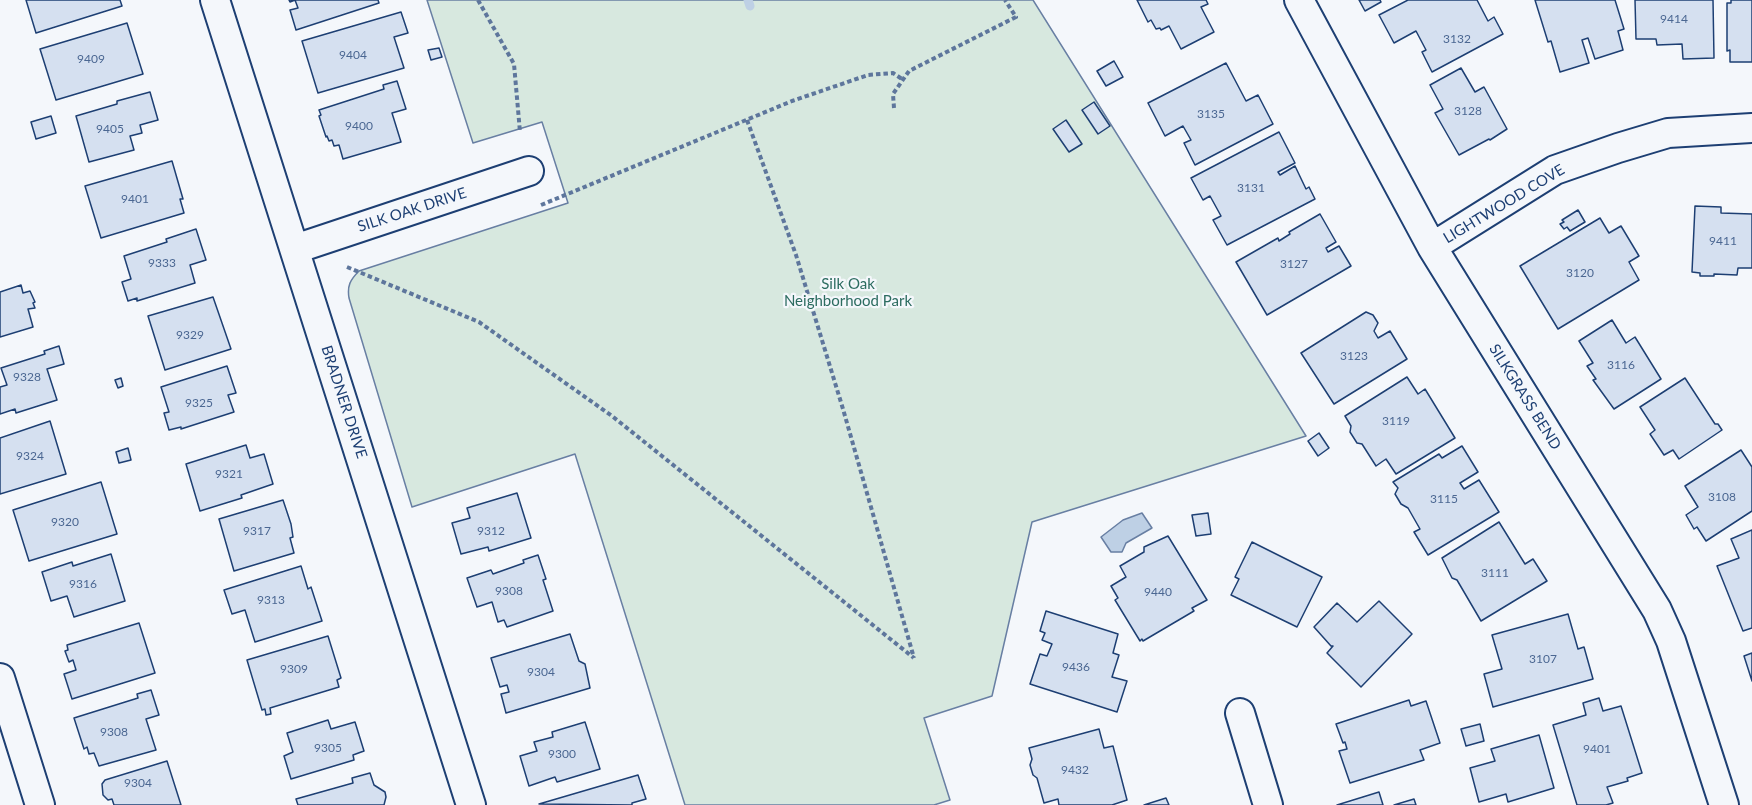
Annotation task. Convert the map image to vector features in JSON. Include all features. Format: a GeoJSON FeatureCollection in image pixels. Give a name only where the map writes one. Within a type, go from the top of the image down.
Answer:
{"type":"FeatureCollection","features":[{"type":"Feature","properties":{"kind":"street","name":"BRADNER DRIVE"},"geometry":{"type":"LineString","coordinates":[[215,0],[471,805]]}},
{"type":"Feature","properties":{"kind":"street","name":"SILKGRASS BEND"},"geometry":{"type":"LineString","coordinates":[[1299,0],[1432,247],[1657,610],[1671,641],[1724,805]]}},
{"type":"Feature","properties":{"kind":"street","name":"LIGHTWOOD COVE"},"geometry":{"type":"LineString","coordinates":[[1432,247],[1555,170],[1668,133],[1752,129]]}},
{"type":"Feature","properties":{"kind":"street","name":"SILK OAK DRIVE"},"geometry":{"type":"LineString","coordinates":[[295,249],[529,171]]}},
{"type":"Feature","properties":{"kind":"street"},"geometry":{"type":"LineString","coordinates":[[0,678],[40,805]]}},
{"type":"Feature","properties":{"kind":"street"},"geometry":{"type":"LineString","coordinates":[[1240,713],[1268,805]]}},
{"type":"Feature","properties":{"kind":"path"},"geometry":{"type":"LineString","coordinates":[[478,0],[514,64],[520,132]]}},
{"type":"Feature","properties":{"kind":"path"},"geometry":{"type":"LineString","coordinates":[[894,108],[893,94],[909,71],[1016,17],[1005,0]]}},
{"type":"Feature","properties":{"kind":"path"},"geometry":{"type":"LineString","coordinates":[[541,205],[792,101],[868,75],[893,73],[902,79]]}},
{"type":"Feature","properties":{"kind":"path"},"geometry":{"type":"LineString","coordinates":[[347,267],[479,322],[612,416],[914,658],[843,409],[799,266],[747,120]]}},
{"type":"Feature","properties":{"kind":"green space","name":"Silk Oak Neighborhood Park"},"geometry":{"type":"Polygon","coordinates":[[[427,0],[1033,0],[1306,436],[1032,522],[992,696],[924,718],[950,800],[934,805],[685,805],[575,454],[412,507],[349,298],[348,290],[351,280],[359,271],[568,203],[542,122],[473,143],[427,0]]]}},
{"type":"Feature","properties":{"kind":"water"},"geometry":{"type":"Polygon","coordinates":[[[1142,513],[1152,528],[1126,543],[1122,552],[1111,552],[1101,537],[1123,520],[1142,513]]]}},
{"type":"Feature","properties":{"kind":"building"},"geometry":{"type":"Polygon","coordinates":[[[26,0],[120,0],[122,6],[36,33],[26,0]]]}},
{"type":"Feature","properties":{"kind":"building"},"geometry":{"type":"Polygon","coordinates":[[[295,0],[378,0],[379,3],[296,30],[290,10],[298,8],[295,0]]]}},
{"type":"Feature","properties":{"kind":"building"},"geometry":{"type":"Polygon","coordinates":[[[1137,0],[1206,0],[1208,4],[1201,7],[1214,32],[1181,49],[1169,26],[1161,30],[1156,29],[1151,20],[1148,22],[1137,0]]]}},
{"type":"Feature","properties":{"kind":"building"},"geometry":{"type":"Polygon","coordinates":[[[1359,0],[1380,0],[1381,2],[1365,11],[1359,0]]]}},
{"type":"Feature","properties":{"kind":"building"},"geometry":{"type":"Polygon","coordinates":[[[1408,0],[1477,0],[1488,21],[1494,17],[1503,34],[1432,72],[1422,52],[1426,50],[1416,31],[1394,43],[1379,15],[1408,0]]]}},
{"type":"Feature","properties":{"kind":"building"},"geometry":{"type":"Polygon","coordinates":[[[1535,0],[1615,0],[1624,29],[1618,31],[1623,50],[1595,59],[1588,38],[1582,40],[1589,63],[1560,72],[1535,0]]]}},
{"type":"Feature","properties":{"kind":"building"},"geometry":{"type":"Polygon","coordinates":[[[1635,0],[1713,0],[1714,58],[1683,59],[1682,44],[1657,45],[1656,39],[1636,39],[1635,0]]]}},
{"type":"Feature","properties":{"kind":"building"},"geometry":{"type":"Polygon","coordinates":[[[1731,0],[1752,0],[1752,62],[1730,62],[1730,50],[1727,51],[1727,3],[1731,3],[1731,0]]]}},
{"type":"Feature","properties":{"kind":"building"},"geometry":{"type":"Polygon","coordinates":[[[401,12],[408,33],[394,37],[404,68],[318,93],[302,41],[401,12]]]}},
{"type":"Feature","properties":{"kind":"building"},"geometry":{"type":"Polygon","coordinates":[[[127,23],[143,74],[56,100],[40,49],[127,23]]]}},
{"type":"Feature","properties":{"kind":"building"},"geometry":{"type":"Polygon","coordinates":[[[439,48],[442,57],[431,60],[428,50],[439,48]]]}},
{"type":"Feature","properties":{"kind":"building"},"geometry":{"type":"Polygon","coordinates":[[[1114,61],[1123,77],[1106,86],[1097,71],[1114,61]]]}},
{"type":"Feature","properties":{"kind":"building"},"geometry":{"type":"Polygon","coordinates":[[[1226,63],[1246,101],[1258,95],[1273,124],[1195,165],[1184,143],[1191,140],[1183,126],[1165,136],[1148,103],[1226,63]]]}},
{"type":"Feature","properties":{"kind":"building"},"geometry":{"type":"Polygon","coordinates":[[[1461,68],[1475,92],[1484,87],[1507,129],[1459,155],[1435,113],[1443,109],[1430,85],[1461,68]]]}},
{"type":"Feature","properties":{"kind":"building"},"geometry":{"type":"Polygon","coordinates":[[[397,81],[406,109],[392,113],[401,142],[343,159],[339,145],[334,146],[332,140],[329,141],[326,137],[319,110],[384,89],[383,85],[397,81]]]}},
{"type":"Feature","properties":{"kind":"building"},"geometry":{"type":"Polygon","coordinates":[[[150,92],[158,120],[140,125],[142,133],[130,136],[134,150],[89,162],[76,116],[150,92]]]}},
{"type":"Feature","properties":{"kind":"building"},"geometry":{"type":"Polygon","coordinates":[[[1094,102],[1110,126],[1098,134],[1082,110],[1094,102]]]}},
{"type":"Feature","properties":{"kind":"building"},"geometry":{"type":"Polygon","coordinates":[[[51,116],[56,133],[36,139],[31,122],[51,116]]]}},
{"type":"Feature","properties":{"kind":"building"},"geometry":{"type":"Polygon","coordinates":[[[1066,120],[1082,144],[1069,152],[1053,129],[1066,120]]]}},
{"type":"Feature","properties":{"kind":"building"},"geometry":{"type":"Polygon","coordinates":[[[1279,132],[1295,163],[1278,172],[1280,175],[1295,166],[1306,189],[1309,187],[1315,199],[1227,245],[1213,220],[1221,216],[1210,196],[1203,200],[1191,178],[1279,132]]]}},
{"type":"Feature","properties":{"kind":"building"},"geometry":{"type":"Polygon","coordinates":[[[172,161],[183,199],[180,199],[184,213],[101,238],[85,186],[172,161]]]}},
{"type":"Feature","properties":{"kind":"building"},"geometry":{"type":"Polygon","coordinates":[[[1695,206],[1721,207],[1721,213],[1752,214],[1752,268],[1738,268],[1737,275],[1700,276],[1700,273],[1692,272],[1695,206]]]}},
{"type":"Feature","properties":{"kind":"building"},"geometry":{"type":"Polygon","coordinates":[[[1578,210],[1585,222],[1570,231],[1567,227],[1564,229],[1560,224],[1564,222],[1562,220],[1578,210]]]}},
{"type":"Feature","properties":{"kind":"building"},"geometry":{"type":"Polygon","coordinates":[[[1320,214],[1336,242],[1326,248],[1328,252],[1339,246],[1351,266],[1267,315],[1236,262],[1278,238],[1279,241],[1290,234],[1289,232],[1320,214]]]}},
{"type":"Feature","properties":{"kind":"building"},"geometry":{"type":"Polygon","coordinates":[[[1600,218],[1609,233],[1621,226],[1639,256],[1629,262],[1639,280],[1558,329],[1520,266],[1600,218]]]}},
{"type":"Feature","properties":{"kind":"building"},"geometry":{"type":"Polygon","coordinates":[[[196,229],[206,260],[190,265],[195,283],[137,301],[137,298],[128,301],[122,282],[131,279],[124,256],[167,242],[166,239],[196,229]]]}},
{"type":"Feature","properties":{"kind":"building"},"geometry":{"type":"Polygon","coordinates":[[[21,285],[23,293],[30,291],[35,302],[33,303],[35,308],[28,309],[33,327],[0,337],[0,292],[21,285]]]}},
{"type":"Feature","properties":{"kind":"building"},"geometry":{"type":"Polygon","coordinates":[[[213,297],[231,349],[165,370],[148,316],[213,297]]]}},
{"type":"Feature","properties":{"kind":"building"},"geometry":{"type":"Polygon","coordinates":[[[1366,312],[1373,315],[1378,323],[1374,331],[1378,338],[1390,331],[1407,359],[1334,404],[1301,353],[1366,312]]]}},
{"type":"Feature","properties":{"kind":"building"},"geometry":{"type":"Polygon","coordinates":[[[1612,320],[1626,343],[1635,337],[1661,379],[1614,409],[1593,380],[1596,379],[1587,366],[1593,363],[1579,341],[1612,320]]]}},
{"type":"Feature","properties":{"kind":"building"},"geometry":{"type":"Polygon","coordinates":[[[59,346],[64,364],[47,369],[57,400],[16,413],[15,409],[0,414],[0,387],[7,385],[1,368],[45,354],[44,351],[59,346]]]}},
{"type":"Feature","properties":{"kind":"building"},"geometry":{"type":"Polygon","coordinates":[[[227,366],[236,393],[228,395],[234,412],[181,429],[181,427],[169,430],[164,413],[169,412],[161,387],[227,366]]]}},
{"type":"Feature","properties":{"kind":"building"},"geometry":{"type":"Polygon","coordinates":[[[1407,377],[1418,394],[1425,389],[1455,438],[1396,474],[1386,459],[1376,466],[1362,444],[1357,443],[1350,432],[1351,426],[1345,416],[1407,377]]]}},
{"type":"Feature","properties":{"kind":"building"},"geometry":{"type":"Polygon","coordinates":[[[121,378],[123,386],[118,388],[115,380],[121,378]]]}},
{"type":"Feature","properties":{"kind":"building"},"geometry":{"type":"Polygon","coordinates":[[[1685,378],[1715,424],[1718,424],[1722,430],[1679,459],[1673,450],[1664,455],[1650,434],[1655,430],[1640,407],[1685,378]]]}},
{"type":"Feature","properties":{"kind":"building"},"geometry":{"type":"Polygon","coordinates":[[[50,421],[66,474],[0,494],[0,438],[50,421]]]}},
{"type":"Feature","properties":{"kind":"building"},"geometry":{"type":"Polygon","coordinates":[[[1319,433],[1329,448],[1318,456],[1308,441],[1319,433]]]}},
{"type":"Feature","properties":{"kind":"building"},"geometry":{"type":"Polygon","coordinates":[[[246,445],[250,458],[264,454],[273,484],[241,495],[242,498],[200,511],[186,464],[246,445]]]}},
{"type":"Feature","properties":{"kind":"building"},"geometry":{"type":"Polygon","coordinates":[[[1462,446],[1478,472],[1460,483],[1464,489],[1479,480],[1499,512],[1428,555],[1414,532],[1420,529],[1408,508],[1401,504],[1395,494],[1398,488],[1393,482],[1439,454],[1442,458],[1462,446]]]}},
{"type":"Feature","properties":{"kind":"building"},"geometry":{"type":"Polygon","coordinates":[[[128,448],[131,460],[119,463],[116,452],[128,448]]]}},
{"type":"Feature","properties":{"kind":"building"},"geometry":{"type":"Polygon","coordinates":[[[1741,450],[1752,467],[1752,511],[1706,541],[1697,527],[1694,529],[1686,515],[1698,507],[1685,486],[1741,450]]]}},
{"type":"Feature","properties":{"kind":"building"},"geometry":{"type":"Polygon","coordinates":[[[101,482],[117,534],[29,561],[13,510],[101,482]]]}},
{"type":"Feature","properties":{"kind":"building"},"geometry":{"type":"Polygon","coordinates":[[[517,493],[531,538],[489,551],[488,547],[461,554],[452,523],[470,518],[467,508],[517,493]]]}},
{"type":"Feature","properties":{"kind":"building"},"geometry":{"type":"Polygon","coordinates":[[[283,500],[291,524],[293,537],[290,538],[294,553],[234,571],[219,519],[283,500]]]}},
{"type":"Feature","properties":{"kind":"building"},"geometry":{"type":"Polygon","coordinates":[[[1208,513],[1211,534],[1196,536],[1192,515],[1208,513]]]}},
{"type":"Feature","properties":{"kind":"building"},"geometry":{"type":"Polygon","coordinates":[[[1499,522],[1525,564],[1533,559],[1547,581],[1481,621],[1457,580],[1452,578],[1442,558],[1499,522]]]}},
{"type":"Feature","properties":{"kind":"building"},"geometry":{"type":"Polygon","coordinates":[[[1752,530],[1752,628],[1743,631],[1717,566],[1739,558],[1731,539],[1752,530]]]}},
{"type":"Feature","properties":{"kind":"building"},"geometry":{"type":"Polygon","coordinates":[[[1168,536],[1207,600],[1192,608],[1194,611],[1140,641],[1115,600],[1118,598],[1111,586],[1126,577],[1120,566],[1144,552],[1144,547],[1168,536]]]}},
{"type":"Feature","properties":{"kind":"building"},"geometry":{"type":"Polygon","coordinates":[[[1252,542],[1322,577],[1297,627],[1231,595],[1239,579],[1235,577],[1252,542]]]}},
{"type":"Feature","properties":{"kind":"building"},"geometry":{"type":"Polygon","coordinates":[[[111,554],[125,601],[74,617],[67,596],[51,601],[42,572],[72,562],[73,566],[111,554]]]}},
{"type":"Feature","properties":{"kind":"building"},"geometry":{"type":"Polygon","coordinates":[[[538,555],[553,611],[507,627],[504,620],[498,622],[492,602],[477,607],[467,578],[491,570],[493,574],[524,563],[523,560],[538,555]]]}},
{"type":"Feature","properties":{"kind":"building"},"geometry":{"type":"Polygon","coordinates":[[[301,566],[308,589],[311,587],[322,621],[255,642],[245,610],[232,614],[224,590],[301,566]]]}},
{"type":"Feature","properties":{"kind":"building"},"geometry":{"type":"Polygon","coordinates":[[[1379,601],[1412,634],[1361,687],[1327,653],[1333,646],[1314,627],[1337,603],[1357,622],[1379,601]]]}},
{"type":"Feature","properties":{"kind":"building"},"geometry":{"type":"Polygon","coordinates":[[[1046,611],[1118,634],[1113,653],[1119,655],[1112,677],[1127,681],[1117,712],[1030,684],[1040,654],[1047,656],[1052,644],[1042,640],[1045,633],[1040,631],[1046,611]]]}},
{"type":"Feature","properties":{"kind":"building"},"geometry":{"type":"Polygon","coordinates":[[[1568,614],[1578,649],[1584,647],[1593,679],[1493,707],[1484,674],[1502,669],[1492,635],[1568,614]]]}},
{"type":"Feature","properties":{"kind":"building"},"geometry":{"type":"Polygon","coordinates":[[[139,623],[155,673],[72,699],[64,674],[76,670],[73,660],[69,662],[65,651],[68,650],[67,645],[139,623]]]}},
{"type":"Feature","properties":{"kind":"building"},"geometry":{"type":"Polygon","coordinates":[[[570,634],[579,661],[585,664],[590,688],[506,713],[501,694],[509,692],[507,685],[500,687],[491,658],[570,634]]]}},
{"type":"Feature","properties":{"kind":"building"},"geometry":{"type":"Polygon","coordinates":[[[328,636],[341,678],[337,680],[339,687],[270,708],[271,714],[266,715],[265,709],[262,710],[247,660],[328,636]]]}},
{"type":"Feature","properties":{"kind":"building"},"geometry":{"type":"Polygon","coordinates":[[[1752,653],[1752,681],[1744,656],[1752,653]]]}},
{"type":"Feature","properties":{"kind":"building"},"geometry":{"type":"Polygon","coordinates":[[[151,690],[159,715],[146,719],[156,750],[99,766],[94,753],[89,754],[87,747],[84,749],[74,718],[138,698],[137,694],[151,690]]]}},
{"type":"Feature","properties":{"kind":"building"},"geometry":{"type":"Polygon","coordinates":[[[1599,698],[1603,711],[1621,706],[1642,773],[1627,778],[1628,781],[1607,787],[1613,803],[1577,805],[1553,725],[1586,715],[1583,703],[1599,698]]]}},
{"type":"Feature","properties":{"kind":"building"},"geometry":{"type":"Polygon","coordinates":[[[1409,700],[1411,706],[1426,701],[1440,743],[1420,750],[1424,760],[1350,783],[1339,751],[1347,749],[1336,724],[1409,700]]]}},
{"type":"Feature","properties":{"kind":"building"},"geometry":{"type":"Polygon","coordinates":[[[328,720],[331,729],[355,722],[364,751],[353,755],[354,760],[291,779],[284,756],[293,752],[287,733],[328,720]]]}},
{"type":"Feature","properties":{"kind":"building"},"geometry":{"type":"Polygon","coordinates":[[[585,722],[600,769],[557,782],[555,777],[529,786],[520,756],[537,751],[534,742],[553,737],[552,732],[585,722]]]}},
{"type":"Feature","properties":{"kind":"building"},"geometry":{"type":"Polygon","coordinates":[[[1480,724],[1484,741],[1466,746],[1461,729],[1480,724]]]}},
{"type":"Feature","properties":{"kind":"building"},"geometry":{"type":"Polygon","coordinates":[[[1099,729],[1104,748],[1113,746],[1127,800],[1112,805],[1059,805],[1058,799],[1044,803],[1037,778],[1033,775],[1030,765],[1032,759],[1029,748],[1099,729]]]}},
{"type":"Feature","properties":{"kind":"building"},"geometry":{"type":"Polygon","coordinates":[[[1539,735],[1554,788],[1508,802],[1506,794],[1479,802],[1470,768],[1495,761],[1491,749],[1539,735]]]}},
{"type":"Feature","properties":{"kind":"building"},"geometry":{"type":"Polygon","coordinates":[[[167,761],[181,805],[114,805],[112,799],[108,800],[103,795],[102,784],[105,780],[167,761]]]}},
{"type":"Feature","properties":{"kind":"building"},"geometry":{"type":"Polygon","coordinates":[[[370,773],[374,785],[385,792],[384,805],[298,805],[296,799],[353,783],[352,778],[370,773]]]}},
{"type":"Feature","properties":{"kind":"building"},"geometry":{"type":"Polygon","coordinates":[[[638,775],[646,799],[632,803],[632,805],[539,804],[638,775]]]}},
{"type":"Feature","properties":{"kind":"building"},"geometry":{"type":"Polygon","coordinates":[[[1379,792],[1383,805],[1337,805],[1379,792]]]}},
{"type":"Feature","properties":{"kind":"building"},"geometry":{"type":"Polygon","coordinates":[[[1166,798],[1169,805],[1144,805],[1166,798]]]}},
{"type":"Feature","properties":{"kind":"building"},"geometry":{"type":"Polygon","coordinates":[[[1414,799],[1416,805],[1394,805],[1414,799]]]}},
{"type":"Feature","properties":{"kind":"waterway"},"geometry":{"type":"LineString","coordinates":[[748,0],[750,6]]}}]}
